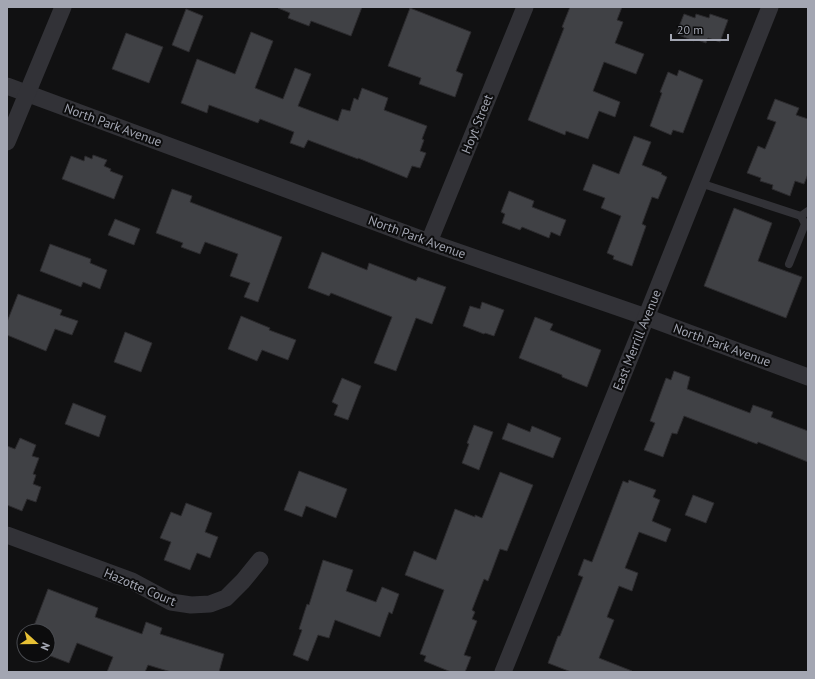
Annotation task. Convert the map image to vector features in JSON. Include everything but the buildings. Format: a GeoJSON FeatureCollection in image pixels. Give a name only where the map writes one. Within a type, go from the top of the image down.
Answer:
{"type":"FeatureCollection","features":[{"type":"Feature","properties":{"kind":"street"},"geometry":{"type":"LineString","coordinates":[[7,142],[63,7]]}},
{"type":"Feature","properties":{"kind":"street","name":"Hoyt Street"},"geometry":{"type":"LineString","coordinates":[[429,242],[524,7]]}},
{"type":"Feature","properties":{"kind":"street","name":"East Merrill Avenue"},"geometry":{"type":"LineString","coordinates":[[503,672],[770,7]]}},
{"type":"Feature","properties":{"kind":"street","name":"North Park Avenue"},"geometry":{"type":"LineString","coordinates":[[7,86],[429,242],[646,318],[808,377]]}},
{"type":"Feature","properties":{"kind":"street","name":"Hazotte Court"},"geometry":{"type":"LineString","coordinates":[[7,535],[132,581],[171,602],[191,605],[210,604],[226,598],[243,581],[260,560]]}},
{"type":"Feature","properties":{"kind":"lane"},"geometry":{"type":"LineString","coordinates":[[700,183],[805,214],[804,224],[789,264]]}}]}
